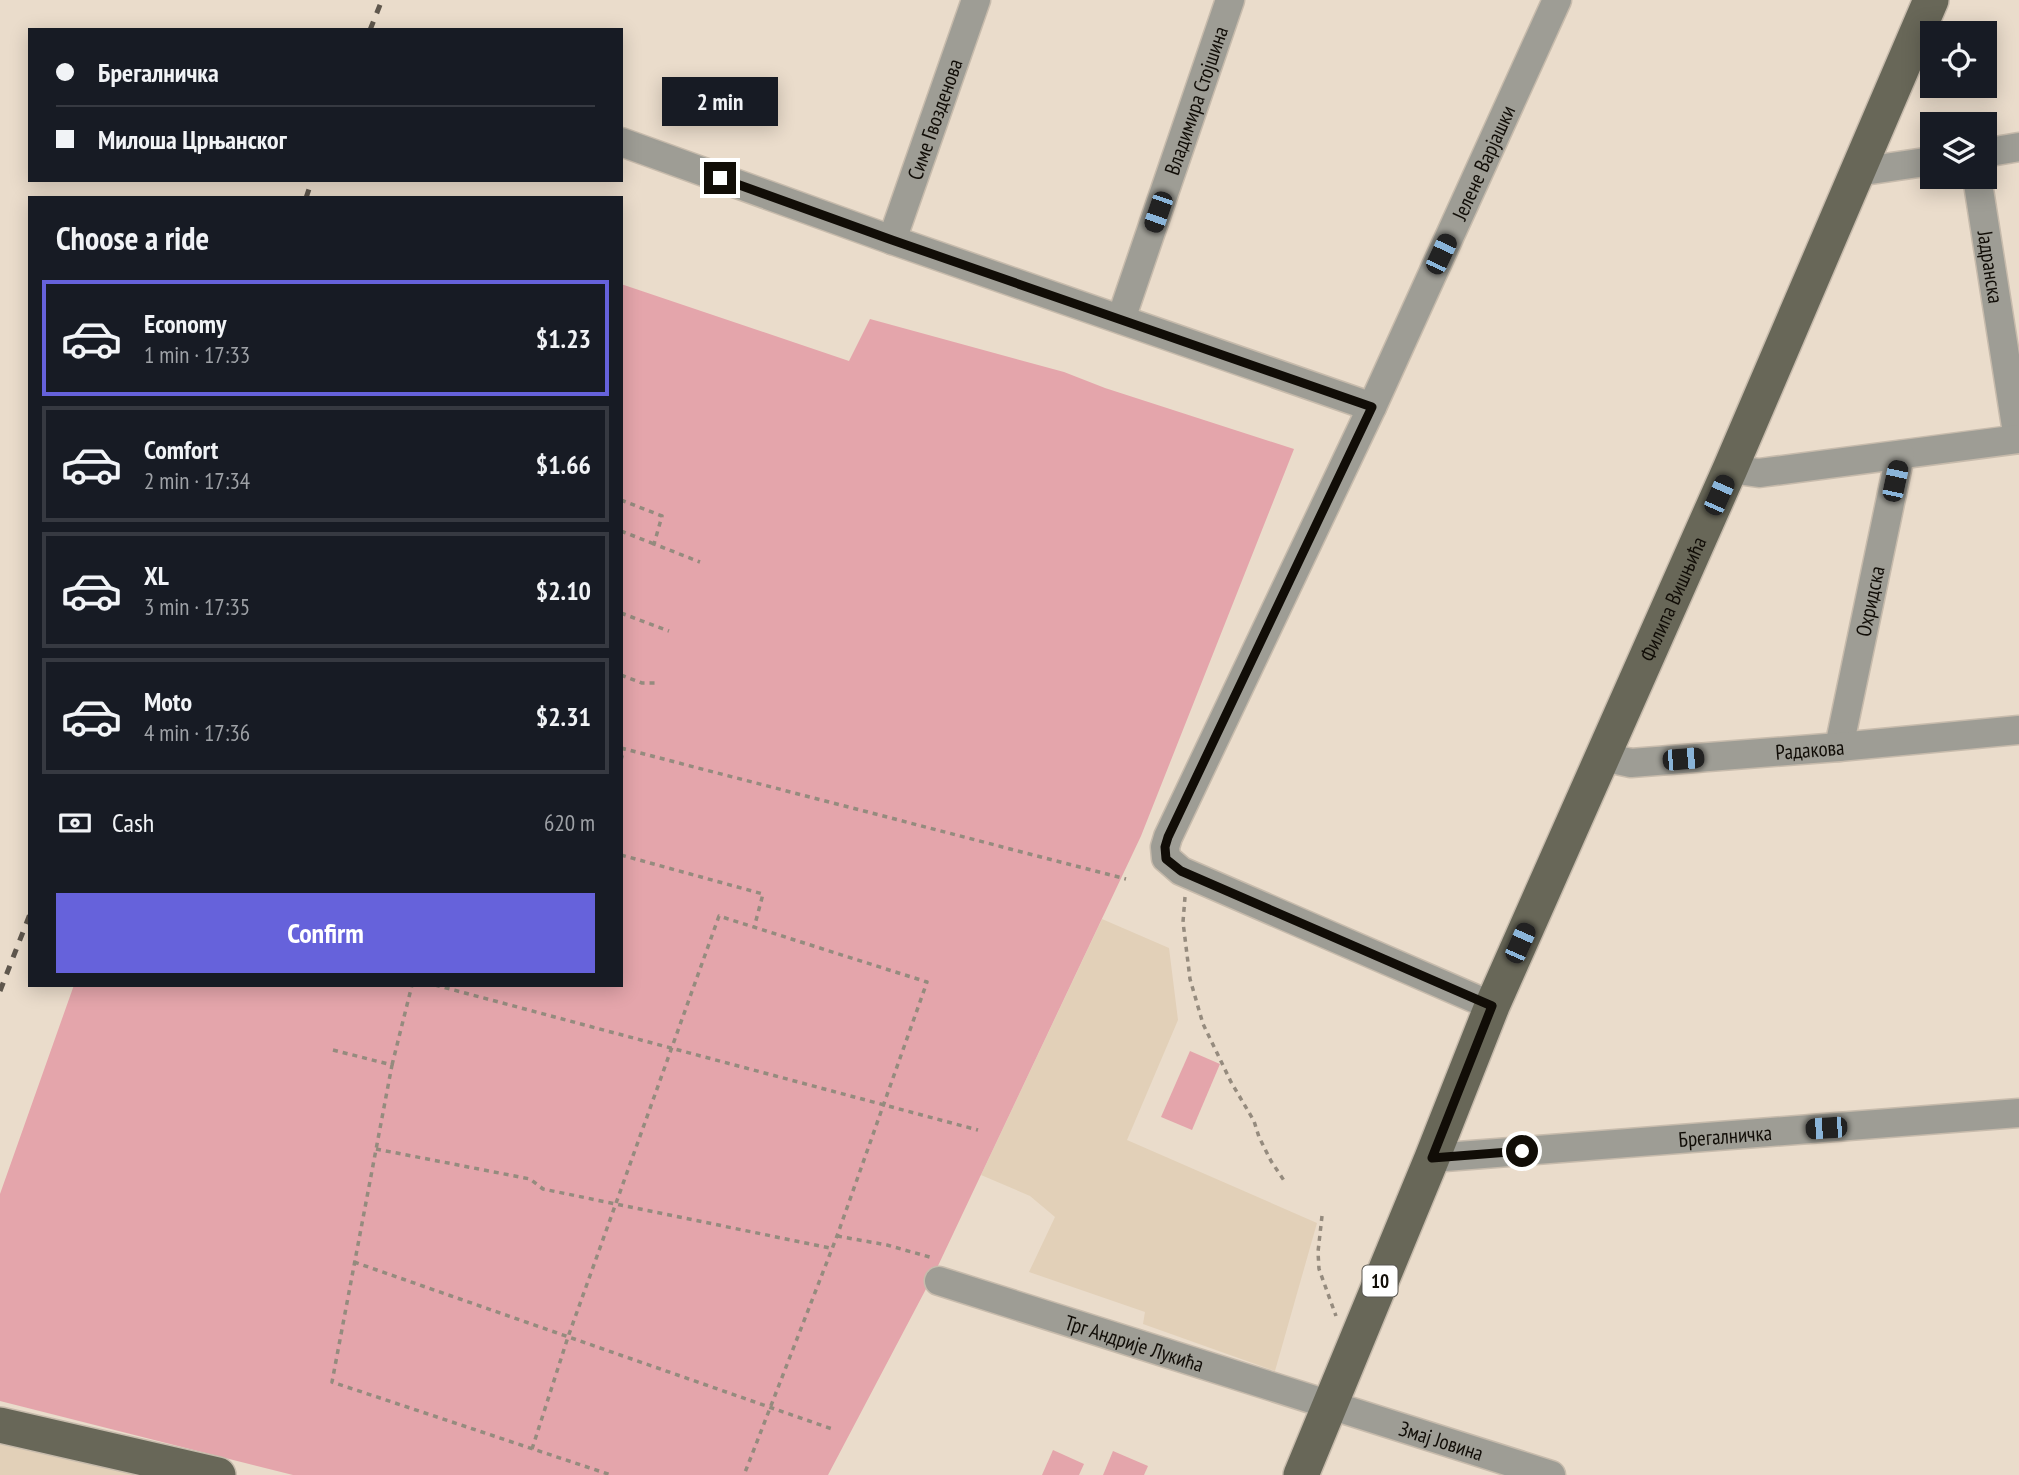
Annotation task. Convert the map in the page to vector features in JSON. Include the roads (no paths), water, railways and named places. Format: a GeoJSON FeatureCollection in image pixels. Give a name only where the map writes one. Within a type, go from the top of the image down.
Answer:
{"type":"FeatureCollection","features":[{"type":"Feature","properties":{"kind":"main road","name":"Филипа Вишњића"},"geometry":{"type":"LineString","coordinates":[[1432,1158],[1492,1006],[1730,469],[1931,0]]}},
{"type":"Feature","properties":{"kind":"main road","name":"10"},"geometry":{"type":"LineString","coordinates":[[1301,1475],[1432,1158]]}},
{"type":"Feature","properties":{"kind":"main road"},"geometry":{"type":"LineString","coordinates":[[0,1425],[218,1475]]}},
{"type":"Feature","properties":{"kind":"street","name":"Симе Гвозденова"},"geometry":{"type":"LineString","coordinates":[[892,240],[976,0]]}},
{"type":"Feature","properties":{"kind":"street","name":"Владимира Стојшина"},"geometry":{"type":"LineString","coordinates":[[1121,320],[1230,0]]}},
{"type":"Feature","properties":{"kind":"street","name":"Јелене Варјашки"},"geometry":{"type":"LineString","coordinates":[[1492,1006],[1177,866],[1165,847],[1372,407],[1557,0]]}},
{"type":"Feature","properties":{"kind":"street"},"geometry":{"type":"LineString","coordinates":[[623,143],[892,240],[1372,407]]}},
{"type":"Feature","properties":{"kind":"street"},"geometry":{"type":"LineString","coordinates":[[1997,151],[2019,147]]}},
{"type":"Feature","properties":{"kind":"street"},"geometry":{"type":"LineString","coordinates":[[1857,172],[1920,163]]}},
{"type":"Feature","properties":{"kind":"street","name":"Јадранска"},"geometry":{"type":"LineString","coordinates":[[1979,189],[2019,439]]}},
{"type":"Feature","properties":{"kind":"street"},"geometry":{"type":"LineString","coordinates":[[1730,469],[1759,473],[2019,439]]}},
{"type":"Feature","properties":{"kind":"street","name":"Охридска"},"geometry":{"type":"LineString","coordinates":[[1839,747],[1900,455]]}},
{"type":"Feature","properties":{"kind":"street","name":"Радакова"},"geometry":{"type":"LineString","coordinates":[[1603,757],[1630,762],[1839,747],[2019,730]]}},
{"type":"Feature","properties":{"kind":"street","name":"Брегалничка"},"geometry":{"type":"LineString","coordinates":[[1432,1158],[2019,1113]]}},
{"type":"Feature","properties":{"kind":"street","name":"Трг Андрије Лукића"},"geometry":{"type":"LineString","coordinates":[[937,1270],[1331,1405]]}},
{"type":"Feature","properties":{"kind":"street","name":"Змај Јовина"},"geometry":{"type":"LineString","coordinates":[[1331,1405],[1551,1475]]}},
{"type":"Feature","properties":{"kind":"railway"},"geometry":{"type":"LineString","coordinates":[[371,28],[382,0]]}},
{"type":"Feature","properties":{"kind":"railway"},"geometry":{"type":"LineString","coordinates":[[307,196],[311,182]]}},
{"type":"Feature","properties":{"kind":"railway"},"geometry":{"type":"LineString","coordinates":[[0,991],[28,919]]}}]}
